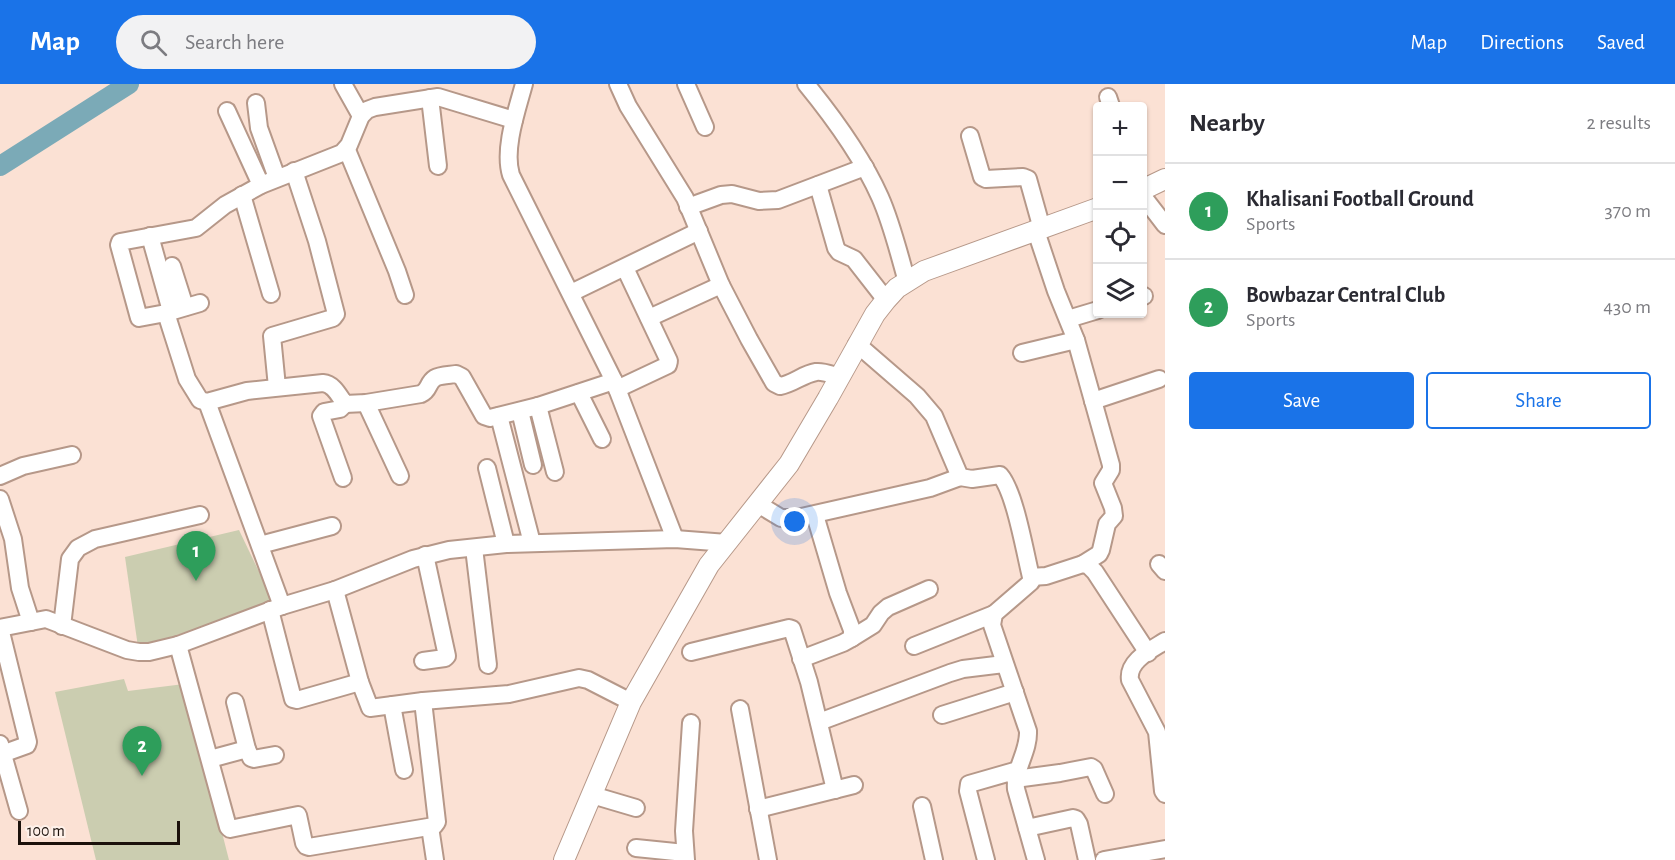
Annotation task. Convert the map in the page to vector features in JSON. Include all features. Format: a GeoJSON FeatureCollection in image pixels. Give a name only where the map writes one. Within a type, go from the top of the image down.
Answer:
{"type":"FeatureCollection","features":[{"type":"Feature","properties":{"kind":"main road"},"geometry":{"type":"LineString","coordinates":[[1147,188],[1165,179]]}},
{"type":"Feature","properties":{"kind":"main road"},"geometry":{"type":"LineString","coordinates":[[564,860],[631,702],[709,565],[789,464],[857,344],[886,300],[897,288],[924,271],[1093,210]]}},
{"type":"Feature","properties":{"kind":"street"},"geometry":{"type":"LineString","coordinates":[[343,84],[361,116]]}},
{"type":"Feature","properties":{"kind":"street"},"geometry":{"type":"LineString","coordinates":[[524,84],[507,159],[511,175],[615,385],[675,539]]}},
{"type":"Feature","properties":{"kind":"street"},"geometry":{"type":"LineString","coordinates":[[618,84],[628,106],[685,198],[721,285],[774,383],[780,386],[788,385],[819,372],[840,377]]}},
{"type":"Feature","properties":{"kind":"street"},"geometry":{"type":"LineString","coordinates":[[686,84],[705,127]]}},
{"type":"Feature","properties":{"kind":"street"},"geometry":{"type":"LineString","coordinates":[[806,84],[865,167],[881,198],[907,282]]}},
{"type":"Feature","properties":{"kind":"street"},"geometry":{"type":"LineString","coordinates":[[436,93],[438,166]]}},
{"type":"Feature","properties":{"kind":"street"},"geometry":{"type":"LineString","coordinates":[[180,309],[139,318],[119,245],[123,241],[196,228],[225,205],[261,185],[342,153],[346,150],[361,116],[370,108],[436,93],[514,120]]}},
{"type":"Feature","properties":{"kind":"street"},"geometry":{"type":"LineString","coordinates":[[256,103],[259,128],[277,178]]}},
{"type":"Feature","properties":{"kind":"street"},"geometry":{"type":"LineString","coordinates":[[226,111],[261,185]]}},
{"type":"Feature","properties":{"kind":"street"},"geometry":{"type":"LineString","coordinates":[[969,136],[982,177],[986,179],[1023,177],[1028,179],[1056,291],[1076,340],[1111,465],[1103,483],[1114,516],[1107,524],[1099,554],[1083,564],[1046,576],[1031,577]]}},
{"type":"Feature","properties":{"kind":"street"},"geometry":{"type":"LineString","coordinates":[[346,150],[405,295]]}},
{"type":"Feature","properties":{"kind":"street"},"geometry":{"type":"LineString","coordinates":[[688,207],[721,195],[732,194],[759,201],[778,200],[865,167]]}},
{"type":"Feature","properties":{"kind":"street"},"geometry":{"type":"LineString","coordinates":[[277,387],[272,336],[333,318],[336,314],[317,241],[294,171]]}},
{"type":"Feature","properties":{"kind":"street"},"geometry":{"type":"LineString","coordinates":[[818,185],[836,248],[839,252],[854,259],[886,300]]}},
{"type":"Feature","properties":{"kind":"street"},"geometry":{"type":"LineString","coordinates":[[242,195],[271,294]]}},
{"type":"Feature","properties":{"kind":"street"},"geometry":{"type":"LineString","coordinates":[[1147,200],[1165,225]]}},
{"type":"Feature","properties":{"kind":"street"},"geometry":{"type":"LineString","coordinates":[[571,293],[699,231]]}},
{"type":"Feature","properties":{"kind":"street"},"geometry":{"type":"LineString","coordinates":[[150,236],[180,309]]}},
{"type":"Feature","properties":{"kind":"street"},"geometry":{"type":"LineString","coordinates":[[172,266],[180,309],[187,379],[200,400],[207,402],[238,392],[327,383],[345,404]]}},
{"type":"Feature","properties":{"kind":"street"},"geometry":{"type":"LineString","coordinates":[[343,478],[321,416],[324,412],[340,409],[345,404],[421,394],[426,392],[435,378],[456,374],[462,377],[484,416],[490,418],[615,385],[669,364],[669,359],[625,268]]}},
{"type":"Feature","properties":{"kind":"street"},"geometry":{"type":"LineString","coordinates":[[649,318],[721,285]]}},
{"type":"Feature","properties":{"kind":"street"},"geometry":{"type":"LineString","coordinates":[[1068,319],[1093,312]]}},
{"type":"Feature","properties":{"kind":"street"},"geometry":{"type":"LineString","coordinates":[[1022,353],[1076,340]]}},
{"type":"Feature","properties":{"kind":"street"},"geometry":{"type":"LineString","coordinates":[[857,344],[917,396],[934,416],[960,477]]}},
{"type":"Feature","properties":{"kind":"street"},"geometry":{"type":"LineString","coordinates":[[1093,401],[1159,379]]}},
{"type":"Feature","properties":{"kind":"street"},"geometry":{"type":"LineString","coordinates":[[579,393],[602,439]]}},
{"type":"Feature","properties":{"kind":"street"},"geometry":{"type":"LineString","coordinates":[[207,402],[260,545],[276,608],[292,697],[297,700],[360,682]]}},
{"type":"Feature","properties":{"kind":"street"},"geometry":{"type":"LineString","coordinates":[[366,403],[400,476]]}},
{"type":"Feature","properties":{"kind":"street"},"geometry":{"type":"LineString","coordinates":[[538,406],[555,472]]}},
{"type":"Feature","properties":{"kind":"street"},"geometry":{"type":"LineString","coordinates":[[520,411],[533,465]]}},
{"type":"Feature","properties":{"kind":"street"},"geometry":{"type":"LineString","coordinates":[[499,416],[532,543]]}},
{"type":"Feature","properties":{"kind":"street"},"geometry":{"type":"LineString","coordinates":[[0,476],[18,468],[72,455]]}},
{"type":"Feature","properties":{"kind":"street"},"geometry":{"type":"LineString","coordinates":[[487,468],[506,544]]}},
{"type":"Feature","properties":{"kind":"street"},"geometry":{"type":"LineString","coordinates":[[758,504],[781,518],[797,518],[937,486],[960,477],[972,479],[1000,475],[1005,481],[1013,502],[1031,582],[994,614],[914,646]]}},
{"type":"Feature","properties":{"kind":"street"},"geometry":{"type":"LineString","coordinates":[[0,499],[13,539],[20,588],[31,622]]}},
{"type":"Feature","properties":{"kind":"street"},"geometry":{"type":"LineString","coordinates":[[62,626],[70,559],[78,548],[95,539],[200,515]]}},
{"type":"Feature","properties":{"kind":"street"},"geometry":{"type":"LineString","coordinates":[[815,515],[838,593],[852,630],[852,638]]}},
{"type":"Feature","properties":{"kind":"street"},"geometry":{"type":"LineString","coordinates":[[260,545],[332,526]]}},
{"type":"Feature","properties":{"kind":"street"},"geometry":{"type":"LineString","coordinates":[[19,812],[1,749],[27,745],[28,742],[0,628],[46,619],[127,650],[140,652],[161,650],[276,608],[335,590],[425,555],[449,550],[506,544],[675,539],[727,543]]}},
{"type":"Feature","properties":{"kind":"street"},"geometry":{"type":"LineString","coordinates":[[474,548],[488,665]]}},
{"type":"Feature","properties":{"kind":"street"},"geometry":{"type":"LineString","coordinates":[[423,661],[447,656],[425,555]]}},
{"type":"Feature","properties":{"kind":"street"},"geometry":{"type":"LineString","coordinates":[[1083,564],[1095,572],[1148,653]]}},
{"type":"Feature","properties":{"kind":"street"},"geometry":{"type":"LineString","coordinates":[[801,659],[843,643],[873,625],[881,613],[888,608],[929,589]]}},
{"type":"Feature","properties":{"kind":"street"},"geometry":{"type":"LineString","coordinates":[[335,590],[360,682],[370,707],[509,693],[579,678],[588,680],[631,702]]}},
{"type":"Feature","properties":{"kind":"street"},"geometry":{"type":"LineString","coordinates":[[994,614],[992,625],[1028,730],[1029,743],[1016,775],[1016,789],[1036,860]]}},
{"type":"Feature","properties":{"kind":"street"},"geometry":{"type":"LineString","coordinates":[[691,652],[789,628],[793,631],[809,682],[835,790]]}},
{"type":"Feature","properties":{"kind":"street"},"geometry":{"type":"LineString","coordinates":[[1165,641],[1137,661],[1129,673],[1130,680],[1161,730],[1165,797]]}},
{"type":"Feature","properties":{"kind":"street"},"geometry":{"type":"LineString","coordinates":[[178,645],[230,829],[298,815],[305,845],[309,847],[434,826],[437,822],[423,701]]}},
{"type":"Feature","properties":{"kind":"street"},"geometry":{"type":"LineString","coordinates":[[819,722],[950,673],[963,669],[1004,664]]}},
{"type":"Feature","properties":{"kind":"street"},"geometry":{"type":"LineString","coordinates":[[942,715],[1016,692]]}},
{"type":"Feature","properties":{"kind":"street"},"geometry":{"type":"LineString","coordinates":[[235,702],[251,758],[275,755]]}},
{"type":"Feature","properties":{"kind":"street"},"geometry":{"type":"LineString","coordinates":[[392,705],[404,771]]}},
{"type":"Feature","properties":{"kind":"street"},"geometry":{"type":"LineString","coordinates":[[740,709],[768,860]]}},
{"type":"Feature","properties":{"kind":"street"},"geometry":{"type":"LineString","coordinates":[[636,848],[686,856],[684,831],[691,723]]}},
{"type":"Feature","properties":{"kind":"street"},"geometry":{"type":"LineString","coordinates":[[210,759],[247,750]]}},
{"type":"Feature","properties":{"kind":"street"},"geometry":{"type":"LineString","coordinates":[[986,860],[968,791],[969,784],[1016,775],[1060,773],[1091,767],[1105,794]]}},
{"type":"Feature","properties":{"kind":"street"},"geometry":{"type":"LineString","coordinates":[[758,809],[854,785]]}},
{"type":"Feature","properties":{"kind":"street"},"geometry":{"type":"LineString","coordinates":[[592,795],[636,808]]}},
{"type":"Feature","properties":{"kind":"street"},"geometry":{"type":"LineString","coordinates":[[922,806],[934,860]]}},
{"type":"Feature","properties":{"kind":"street"},"geometry":{"type":"LineString","coordinates":[[1027,828],[1076,819],[1087,860]]}},
{"type":"Feature","properties":{"kind":"street"},"geometry":{"type":"LineString","coordinates":[[430,827],[435,860]]}},
{"type":"Feature","properties":{"kind":"street"},"geometry":{"type":"LineString","coordinates":[[1104,860],[1165,849]]}},
{"type":"Feature","properties":{"kind":"green space"},"geometry":{"type":"Polygon","coordinates":[[[239,530],[275,605],[138,647],[125,557],[239,530]]]}},
{"type":"Feature","properties":{"kind":"green space"},"geometry":{"type":"Polygon","coordinates":[[[124,679],[128,691],[184,684],[229,860],[96,860],[55,692],[124,679]]]}},
{"type":"Feature","properties":{"kind":"waterway"},"geometry":{"type":"LineString","coordinates":[[0,166],[129,84]]}},
{"type":"Feature","properties":{"kind":"place","name":"Khalisani Football Ground"},"geometry":{"type":"Point","coordinates":[196,581]}},
{"type":"Feature","properties":{"kind":"place","name":"Bowbazar Central Club"},"geometry":{"type":"Point","coordinates":[142,776]}}]}
